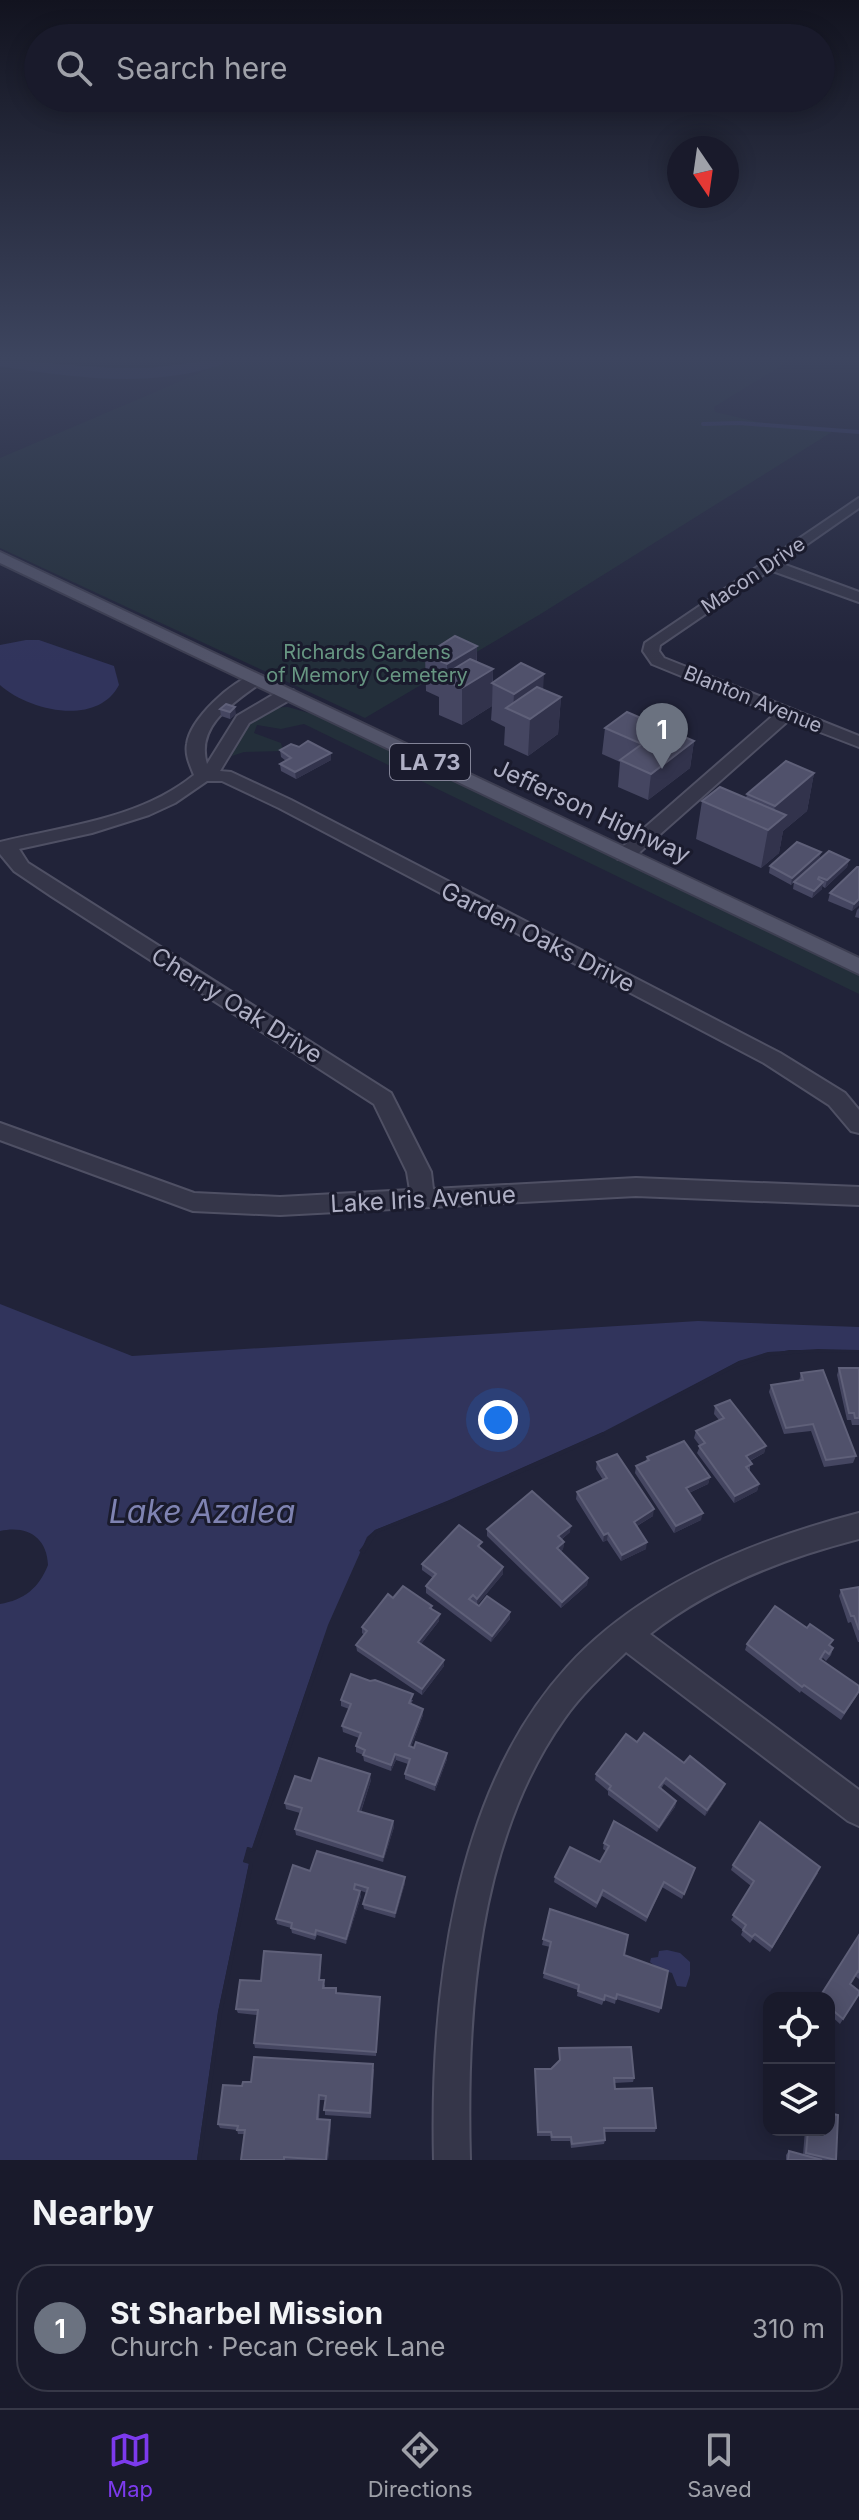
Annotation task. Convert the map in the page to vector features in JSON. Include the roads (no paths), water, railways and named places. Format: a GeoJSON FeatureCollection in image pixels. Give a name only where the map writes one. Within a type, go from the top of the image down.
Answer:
{"type":"FeatureCollection","features":[{"type":"Feature","properties":{"kind":"main road","name":"Jefferson Highway"},"geometry":{"type":"LineString","coordinates":[[0,557],[859,967]]}},
{"type":"Feature","properties":{"kind":"street","name":"Macon Drive"},"geometry":{"type":"LineString","coordinates":[[651,651],[653,643],[859,502]]}},
{"type":"Feature","properties":{"kind":"street"},"geometry":{"type":"LineString","coordinates":[[768,564],[859,597]]}},
{"type":"Feature","properties":{"kind":"street","name":"Blanton Avenue"},"geometry":{"type":"LineString","coordinates":[[651,651],[658,661],[859,742]]}},
{"type":"Feature","properties":{"kind":"street"},"geometry":{"type":"LineString","coordinates":[[203,776],[196,764],[201,726],[211,711],[256,679]]}},
{"type":"Feature","properties":{"kind":"street"},"geometry":{"type":"LineString","coordinates":[[4,847],[145,811],[218,764],[239,724],[252,713],[287,694]]}},
{"type":"Feature","properties":{"kind":"street"},"geometry":{"type":"LineString","coordinates":[[625,855],[787,713]]}},
{"type":"Feature","properties":{"kind":"street","name":"Garden Oaks Drive"},"geometry":{"type":"LineString","coordinates":[[203,776],[225,776],[285,804],[772,1058],[837,1099],[859,1125]]}},
{"type":"Feature","properties":{"kind":"street","name":"Cherry Oak Drive"},"geometry":{"type":"LineString","coordinates":[[4,847],[21,867],[58,892],[383,1099],[419,1172],[423,1199]]}},
{"type":"Feature","properties":{"kind":"street","name":"Lake Iris Avenue"},"geometry":{"type":"LineString","coordinates":[[0,1131],[193,1202],[280,1206],[636,1187],[859,1196]]}},
{"type":"Feature","properties":{"kind":"street"},"geometry":{"type":"LineString","coordinates":[[452,2160],[452,2064],[460,1961],[485,1855],[520,1765],[553,1708],[594,1661],[626,1634],[686,1594],[754,1561],[828,1532],[859,1526]]}},
{"type":"Feature","properties":{"kind":"street"},"geometry":{"type":"LineString","coordinates":[[626,1634],[859,1810]]}},
{"type":"Feature","properties":{"kind":"water"},"geometry":{"type":"Polygon","coordinates":[[[39,640],[114,666],[119,685],[109,698],[79,710],[45,708],[28,702],[0,685],[0,645],[39,640]]]}},
{"type":"Feature","properties":{"kind":"water","name":"Lake Azalea"},"geometry":{"type":"Polygon","coordinates":[[[0,1304],[132,1356],[698,1321],[859,1327],[859,1350],[789,1350],[739,1361],[603,1432],[375,1530],[367,1537],[328,1625],[252,1849],[248,1847],[243,1862],[249,1863],[218,2012],[197,2160],[0,2160],[0,1604],[30,1592],[48,1565],[44,1547],[34,1535],[19,1530],[0,1531],[0,1304]]]}},
{"type":"Feature","properties":{"kind":"water"},"geometry":{"type":"Polygon","coordinates":[[[659,1951],[680,1953],[690,1962],[686,1987],[677,1986],[672,1973],[650,1962],[651,1958],[658,1957],[659,1951]]]}},
{"type":"Feature","properties":{"kind":"place","name":"St Sharbel Mission"},"geometry":{"type":"Point","coordinates":[662,769]}},
{"type":"Feature","properties":{"kind":"park label","name":"Richards Gardens of Memory Cemetery"},"geometry":{"type":"Point","coordinates":[367,664]}}]}
